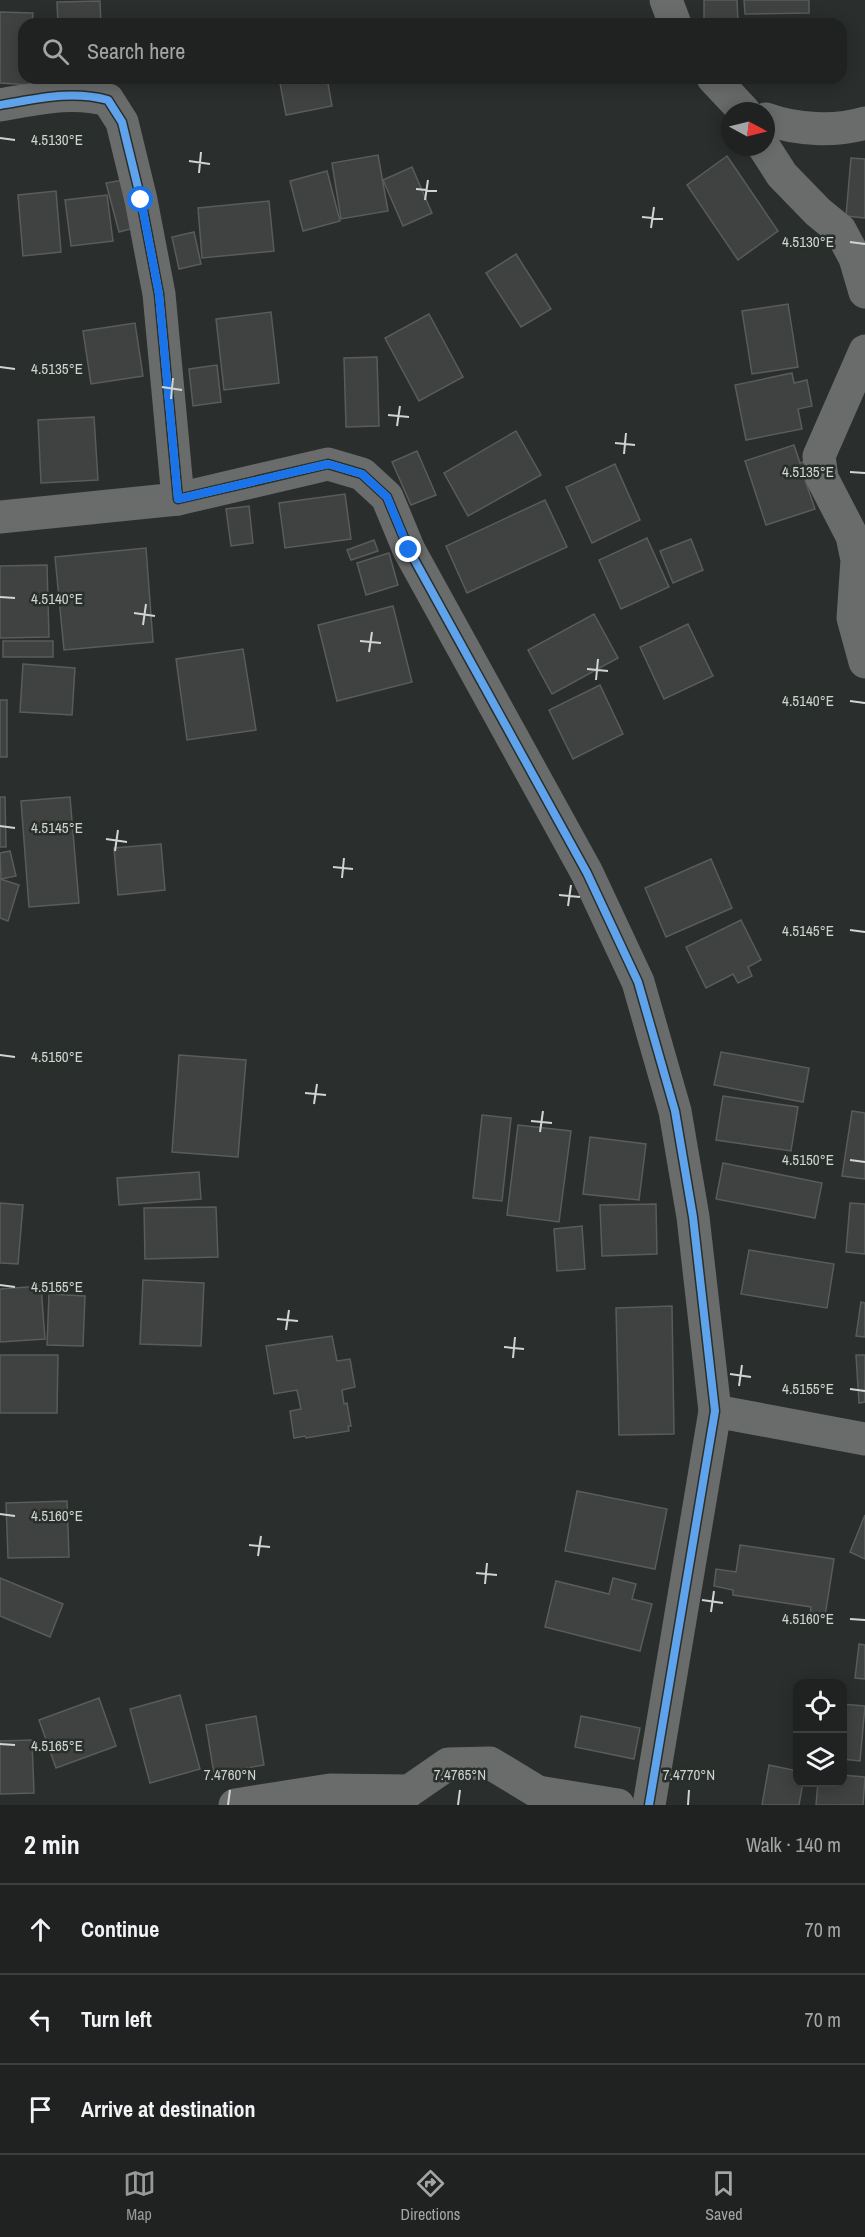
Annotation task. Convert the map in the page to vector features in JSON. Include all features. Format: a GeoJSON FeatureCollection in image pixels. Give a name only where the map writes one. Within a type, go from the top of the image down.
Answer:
{"type":"FeatureCollection","features":[{"type":"Feature","properties":{"kind":"street"},"geometry":{"type":"LineString","coordinates":[[666,0],[673,18]]}},
{"type":"Feature","properties":{"kind":"street"},"geometry":{"type":"LineString","coordinates":[[719,84],[737,102]]}},
{"type":"Feature","properties":{"kind":"street"},"geometry":{"type":"LineString","coordinates":[[0,105],[59,94],[89,95],[108,100],[122,122],[141,200],[159,294],[178,499]]}},
{"type":"Feature","properties":{"kind":"street"},"geometry":{"type":"LineString","coordinates":[[775,120],[810,128],[851,127],[865,123]]}},
{"type":"Feature","properties":{"kind":"street"},"geometry":{"type":"LineString","coordinates":[[770,156],[782,175],[818,212],[840,230],[855,258],[865,292]]}},
{"type":"Feature","properties":{"kind":"street"},"geometry":{"type":"LineString","coordinates":[[865,351],[819,456],[822,478],[852,536],[857,560],[853,618],[865,662]]}},
{"type":"Feature","properties":{"kind":"street"},"geometry":{"type":"LineString","coordinates":[[0,517],[178,499],[328,464],[362,474],[387,497],[409,550],[587,873],[638,982],[675,1111],[693,1217],[715,1411],[649,1805]]}},
{"type":"Feature","properties":{"kind":"street"},"geometry":{"type":"LineString","coordinates":[[715,1411],[865,1439]]}},
{"type":"Feature","properties":{"kind":"street"},"geometry":{"type":"LineString","coordinates":[[235,1805],[330,1790],[410,1791],[448,1764],[490,1763],[538,1792],[618,1805]]}},
{"type":"Feature","properties":{"kind":"building"},"geometry":{"type":"Polygon","coordinates":[[[704,0],[737,0],[738,18],[704,18],[704,0]]]}},
{"type":"Feature","properties":{"kind":"building"},"geometry":{"type":"Polygon","coordinates":[[[744,0],[809,0],[809,13],[745,14],[744,0]]]}},
{"type":"Feature","properties":{"kind":"building"},"geometry":{"type":"Polygon","coordinates":[[[100,1],[101,18],[58,18],[57,2],[100,1]]]}},
{"type":"Feature","properties":{"kind":"building"},"geometry":{"type":"Polygon","coordinates":[[[0,12],[33,13],[33,18],[18,18],[18,84],[30,85],[0,83],[0,12]]]}},
{"type":"Feature","properties":{"kind":"building"},"geometry":{"type":"Polygon","coordinates":[[[280,84],[328,84],[332,106],[286,115],[280,84]]]}},
{"type":"Feature","properties":{"kind":"building"},"geometry":{"type":"Polygon","coordinates":[[[378,155],[388,211],[341,219],[332,163],[378,155]]]}},
{"type":"Feature","properties":{"kind":"building"},"geometry":{"type":"Polygon","coordinates":[[[727,156],[778,231],[738,260],[687,185],[727,156]]]}},
{"type":"Feature","properties":{"kind":"building"},"geometry":{"type":"Polygon","coordinates":[[[851,158],[865,159],[865,218],[846,216],[851,158]]]}},
{"type":"Feature","properties":{"kind":"building"},"geometry":{"type":"Polygon","coordinates":[[[412,167],[432,213],[403,226],[383,180],[412,167]]]}},
{"type":"Feature","properties":{"kind":"building"},"geometry":{"type":"Polygon","coordinates":[[[327,171],[340,221],[303,231],[290,181],[327,171]]]}},
{"type":"Feature","properties":{"kind":"building"},"geometry":{"type":"Polygon","coordinates":[[[122,180],[134,228],[119,232],[106,183],[122,180]]]}},
{"type":"Feature","properties":{"kind":"building"},"geometry":{"type":"Polygon","coordinates":[[[56,191],[61,252],[23,256],[18,195],[56,191]]]}},
{"type":"Feature","properties":{"kind":"building"},"geometry":{"type":"Polygon","coordinates":[[[107,195],[113,241],[71,246],[65,200],[107,195]]]}},
{"type":"Feature","properties":{"kind":"building"},"geometry":{"type":"Polygon","coordinates":[[[269,201],[274,251],[202,258],[198,208],[269,201]]]}},
{"type":"Feature","properties":{"kind":"building"},"geometry":{"type":"Polygon","coordinates":[[[194,232],[201,264],[179,269],[172,237],[194,232]]]}},
{"type":"Feature","properties":{"kind":"building"},"geometry":{"type":"Polygon","coordinates":[[[516,254],[551,309],[521,327],[486,273],[516,254]]]}},
{"type":"Feature","properties":{"kind":"building"},"geometry":{"type":"Polygon","coordinates":[[[788,304],[798,367],[752,374],[742,311],[788,304]]]}},
{"type":"Feature","properties":{"kind":"building"},"geometry":{"type":"Polygon","coordinates":[[[271,312],[279,383],[224,390],[216,319],[271,312]]]}},
{"type":"Feature","properties":{"kind":"building"},"geometry":{"type":"Polygon","coordinates":[[[429,314],[463,377],[419,401],[385,338],[429,314]]]}},
{"type":"Feature","properties":{"kind":"building"},"geometry":{"type":"Polygon","coordinates":[[[135,323],[143,376],[91,384],[83,331],[135,323]]]}},
{"type":"Feature","properties":{"kind":"building"},"geometry":{"type":"Polygon","coordinates":[[[377,357],[379,426],[346,427],[344,358],[377,357]]]}},
{"type":"Feature","properties":{"kind":"building"},"geometry":{"type":"Polygon","coordinates":[[[217,365],[221,402],[193,406],[189,369],[217,365]]]}},
{"type":"Feature","properties":{"kind":"building"},"geometry":{"type":"Polygon","coordinates":[[[792,373],[794,383],[807,380],[812,406],[798,409],[802,429],[746,440],[735,385],[792,373]]]}},
{"type":"Feature","properties":{"kind":"building"},"geometry":{"type":"Polygon","coordinates":[[[94,417],[98,480],[41,483],[38,420],[94,417]]]}},
{"type":"Feature","properties":{"kind":"building"},"geometry":{"type":"Polygon","coordinates":[[[516,431],[541,475],[468,516],[444,473],[516,431]]]}},
{"type":"Feature","properties":{"kind":"building"},"geometry":{"type":"Polygon","coordinates":[[[794,445],[800,463],[806,461],[812,478],[805,480],[815,509],[766,525],[745,461],[794,445]]]}},
{"type":"Feature","properties":{"kind":"building"},"geometry":{"type":"Polygon","coordinates":[[[417,451],[436,495],[411,505],[392,462],[417,451]]]}},
{"type":"Feature","properties":{"kind":"building"},"geometry":{"type":"Polygon","coordinates":[[[615,464],[640,520],[592,543],[566,487],[615,464]]]}},
{"type":"Feature","properties":{"kind":"building"},"geometry":{"type":"Polygon","coordinates":[[[345,494],[351,539],[285,548],[279,503],[345,494]]]}},
{"type":"Feature","properties":{"kind":"building"},"geometry":{"type":"Polygon","coordinates":[[[545,500],[567,547],[467,593],[446,546],[545,500]]]}},
{"type":"Feature","properties":{"kind":"building"},"geometry":{"type":"Polygon","coordinates":[[[249,506],[253,543],[231,546],[226,509],[249,506]]]}},
{"type":"Feature","properties":{"kind":"building"},"geometry":{"type":"Polygon","coordinates":[[[647,538],[669,587],[621,609],[599,560],[647,538]]]}},
{"type":"Feature","properties":{"kind":"building"},"geometry":{"type":"Polygon","coordinates":[[[691,539],[703,570],[673,583],[660,551],[691,539]]]}},
{"type":"Feature","properties":{"kind":"building"},"geometry":{"type":"Polygon","coordinates":[[[374,540],[378,551],[351,560],[347,550],[374,540]]]}},
{"type":"Feature","properties":{"kind":"building"},"geometry":{"type":"Polygon","coordinates":[[[146,548],[153,642],[64,650],[55,557],[146,548]]]}},
{"type":"Feature","properties":{"kind":"building"},"geometry":{"type":"Polygon","coordinates":[[[389,553],[398,585],[366,595],[357,563],[389,553]]]}},
{"type":"Feature","properties":{"kind":"building"},"geometry":{"type":"Polygon","coordinates":[[[47,565],[49,637],[0,638],[0,566],[47,565]]]}},
{"type":"Feature","properties":{"kind":"building"},"geometry":{"type":"Polygon","coordinates":[[[393,606],[412,682],[337,701],[318,625],[393,606]]]}},
{"type":"Feature","properties":{"kind":"building"},"geometry":{"type":"Polygon","coordinates":[[[594,614],[618,658],[552,694],[528,650],[594,614]]]}},
{"type":"Feature","properties":{"kind":"building"},"geometry":{"type":"Polygon","coordinates":[[[688,624],[713,676],[664,699],[640,647],[688,624]]]}},
{"type":"Feature","properties":{"kind":"building"},"geometry":{"type":"Polygon","coordinates":[[[3,641],[53,641],[53,657],[3,657],[3,641]]]}},
{"type":"Feature","properties":{"kind":"building"},"geometry":{"type":"Polygon","coordinates":[[[243,649],[256,730],[187,740],[176,659],[243,649]]]}},
{"type":"Feature","properties":{"kind":"building"},"geometry":{"type":"Polygon","coordinates":[[[23,664],[75,668],[72,715],[20,712],[23,664]]]}},
{"type":"Feature","properties":{"kind":"building"},"geometry":{"type":"Polygon","coordinates":[[[600,685],[623,734],[573,759],[549,710],[600,685]]]}},
{"type":"Feature","properties":{"kind":"building"},"geometry":{"type":"Polygon","coordinates":[[[0,700],[7,700],[7,757],[0,757],[0,700]]]}},
{"type":"Feature","properties":{"kind":"building"},"geometry":{"type":"Polygon","coordinates":[[[0,797],[5,797],[6,847],[0,847],[0,797]]]}},
{"type":"Feature","properties":{"kind":"building"},"geometry":{"type":"Polygon","coordinates":[[[70,797],[79,903],[29,907],[21,801],[70,797]]]}},
{"type":"Feature","properties":{"kind":"building"},"geometry":{"type":"Polygon","coordinates":[[[161,844],[165,890],[118,895],[114,848],[161,844]]]}},
{"type":"Feature","properties":{"kind":"building"},"geometry":{"type":"Polygon","coordinates":[[[10,851],[16,876],[1,879],[0,853],[10,851]]]}},
{"type":"Feature","properties":{"kind":"building"},"geometry":{"type":"Polygon","coordinates":[[[711,859],[732,908],[666,937],[645,888],[711,859]]]}},
{"type":"Feature","properties":{"kind":"building"},"geometry":{"type":"Polygon","coordinates":[[[0,879],[19,885],[8,921],[0,918],[0,879]]]}},
{"type":"Feature","properties":{"kind":"building"},"geometry":{"type":"Polygon","coordinates":[[[741,920],[761,960],[748,967],[752,976],[738,983],[733,974],[706,988],[686,947],[741,920]]]}},
{"type":"Feature","properties":{"kind":"building"},"geometry":{"type":"Polygon","coordinates":[[[721,1052],[809,1068],[803,1102],[714,1085],[721,1052]]]}},
{"type":"Feature","properties":{"kind":"building"},"geometry":{"type":"Polygon","coordinates":[[[179,1055],[246,1060],[238,1157],[172,1152],[179,1055]]]}},
{"type":"Feature","properties":{"kind":"building"},"geometry":{"type":"Polygon","coordinates":[[[723,1096],[798,1107],[791,1151],[716,1140],[723,1096]]]}},
{"type":"Feature","properties":{"kind":"building"},"geometry":{"type":"Polygon","coordinates":[[[852,1111],[865,1113],[865,1179],[842,1176],[852,1111]]]}},
{"type":"Feature","properties":{"kind":"building"},"geometry":{"type":"Polygon","coordinates":[[[482,1115],[511,1118],[502,1201],[473,1198],[482,1115]]]}},
{"type":"Feature","properties":{"kind":"building"},"geometry":{"type":"Polygon","coordinates":[[[518,1125],[571,1131],[559,1222],[507,1215],[518,1125]]]}},
{"type":"Feature","properties":{"kind":"building"},"geometry":{"type":"Polygon","coordinates":[[[590,1137],[646,1144],[639,1200],[583,1194],[590,1137]]]}},
{"type":"Feature","properties":{"kind":"building"},"geometry":{"type":"Polygon","coordinates":[[[723,1163],[822,1183],[815,1218],[716,1199],[723,1163]]]}},
{"type":"Feature","properties":{"kind":"building"},"geometry":{"type":"Polygon","coordinates":[[[199,1172],[201,1199],[119,1205],[117,1178],[199,1172]]]}},
{"type":"Feature","properties":{"kind":"building"},"geometry":{"type":"Polygon","coordinates":[[[0,1203],[23,1205],[18,1264],[0,1263],[0,1203]]]}},
{"type":"Feature","properties":{"kind":"building"},"geometry":{"type":"Polygon","coordinates":[[[850,1203],[865,1204],[865,1254],[846,1252],[850,1203]]]}},
{"type":"Feature","properties":{"kind":"building"},"geometry":{"type":"Polygon","coordinates":[[[656,1204],[657,1254],[602,1256],[600,1205],[656,1204]]]}},
{"type":"Feature","properties":{"kind":"building"},"geometry":{"type":"Polygon","coordinates":[[[216,1207],[218,1257],[145,1259],[144,1208],[216,1207]]]}},
{"type":"Feature","properties":{"kind":"building"},"geometry":{"type":"Polygon","coordinates":[[[582,1226],[585,1269],[557,1271],[554,1229],[582,1226]]]}},
{"type":"Feature","properties":{"kind":"building"},"geometry":{"type":"Polygon","coordinates":[[[749,1250],[834,1264],[827,1308],[741,1294],[749,1250]]]}},
{"type":"Feature","properties":{"kind":"building"},"geometry":{"type":"Polygon","coordinates":[[[143,1280],[204,1283],[201,1346],[140,1344],[143,1280]]]}},
{"type":"Feature","properties":{"kind":"building"},"geometry":{"type":"Polygon","coordinates":[[[41,1286],[45,1339],[0,1342],[0,1289],[41,1286]]]}},
{"type":"Feature","properties":{"kind":"building"},"geometry":{"type":"Polygon","coordinates":[[[49,1294],[85,1296],[83,1346],[47,1345],[49,1294]]]}},
{"type":"Feature","properties":{"kind":"building"},"geometry":{"type":"Polygon","coordinates":[[[861,1302],[865,1303],[865,1337],[856,1336],[861,1302]]]}},
{"type":"Feature","properties":{"kind":"building"},"geometry":{"type":"Polygon","coordinates":[[[672,1306],[674,1434],[619,1435],[616,1308],[672,1306]]]}},
{"type":"Feature","properties":{"kind":"building"},"geometry":{"type":"Polygon","coordinates":[[[332,1336],[337,1361],[350,1359],[355,1387],[342,1390],[351,1426],[348,1426],[349,1431],[294,1438],[290,1411],[301,1409],[297,1390],[274,1394],[266,1346],[332,1336]]]}},
{"type":"Feature","properties":{"kind":"building"},"geometry":{"type":"Polygon","coordinates":[[[0,1355],[58,1355],[57,1413],[0,1413],[0,1355]]]}},
{"type":"Feature","properties":{"kind":"building"},"geometry":{"type":"Polygon","coordinates":[[[856,1355],[865,1355],[865,1402],[859,1403],[856,1355]]]}},
{"type":"Feature","properties":{"kind":"building"},"geometry":{"type":"Polygon","coordinates":[[[577,1491],[667,1509],[655,1569],[565,1551],[577,1491]]]}},
{"type":"Feature","properties":{"kind":"building"},"geometry":{"type":"Polygon","coordinates":[[[67,1501],[69,1557],[8,1558],[6,1503],[67,1501]]]}},
{"type":"Feature","properties":{"kind":"building"},"geometry":{"type":"Polygon","coordinates":[[[865,1515],[865,1559],[850,1552],[865,1515]]]}},
{"type":"Feature","properties":{"kind":"building"},"geometry":{"type":"Polygon","coordinates":[[[740,1545],[834,1559],[825,1616],[810,1614],[811,1607],[733,1595],[733,1590],[714,1586],[716,1569],[736,1572],[740,1545]]]}},
{"type":"Feature","properties":{"kind":"building"},"geometry":{"type":"Polygon","coordinates":[[[0,1578],[63,1604],[50,1637],[0,1616],[0,1578]]]}},
{"type":"Feature","properties":{"kind":"building"},"geometry":{"type":"Polygon","coordinates":[[[613,1578],[636,1584],[632,1599],[652,1604],[640,1651],[545,1627],[556,1581],[609,1594],[613,1578]]]}},
{"type":"Feature","properties":{"kind":"building"},"geometry":{"type":"Polygon","coordinates":[[[859,1644],[865,1645],[865,1679],[855,1678],[859,1644]]]}},
{"type":"Feature","properties":{"kind":"building"},"geometry":{"type":"Polygon","coordinates":[[[180,1695],[200,1769],[150,1783],[130,1709],[180,1695]]]}},
{"type":"Feature","properties":{"kind":"building"},"geometry":{"type":"Polygon","coordinates":[[[99,1698],[116,1746],[56,1768],[39,1720],[99,1698]]]}},
{"type":"Feature","properties":{"kind":"building"},"geometry":{"type":"Polygon","coordinates":[[[847,1704],[865,1706],[860,1761],[847,1760],[847,1704]]]}},
{"type":"Feature","properties":{"kind":"building"},"geometry":{"type":"Polygon","coordinates":[[[256,1716],[264,1765],[214,1774],[206,1725],[256,1716]]]}},
{"type":"Feature","properties":{"kind":"building"},"geometry":{"type":"Polygon","coordinates":[[[581,1716],[640,1728],[634,1759],[575,1747],[581,1716]]]}},
{"type":"Feature","properties":{"kind":"building"},"geometry":{"type":"Polygon","coordinates":[[[32,1740],[34,1793],[0,1794],[0,1741],[32,1740]]]}},
{"type":"Feature","properties":{"kind":"building"},"geometry":{"type":"Polygon","coordinates":[[[769,1765],[793,1770],[793,1787],[802,1787],[799,1805],[762,1805],[769,1765]]]}},
{"type":"Feature","properties":{"kind":"building"},"geometry":{"type":"Polygon","coordinates":[[[847,1775],[865,1777],[863,1805],[816,1805],[818,1787],[847,1787],[847,1775]]]}},
{"type":"Feature","properties":{"kind":"cycle path"},"geometry":{"type":"LineString","coordinates":[[0,105],[67,96],[108,100],[122,122],[141,200],[159,294],[178,499],[328,464],[362,474],[387,497],[409,550],[587,873],[638,982],[675,1111],[693,1217],[715,1411],[649,1805]]}},
{"type":"Feature","properties":{"kind":"route"},"geometry":{"type":"LineString","coordinates":[[141,200],[159,294],[178,499],[328,464],[362,474],[387,497],[409,550]]}}]}
